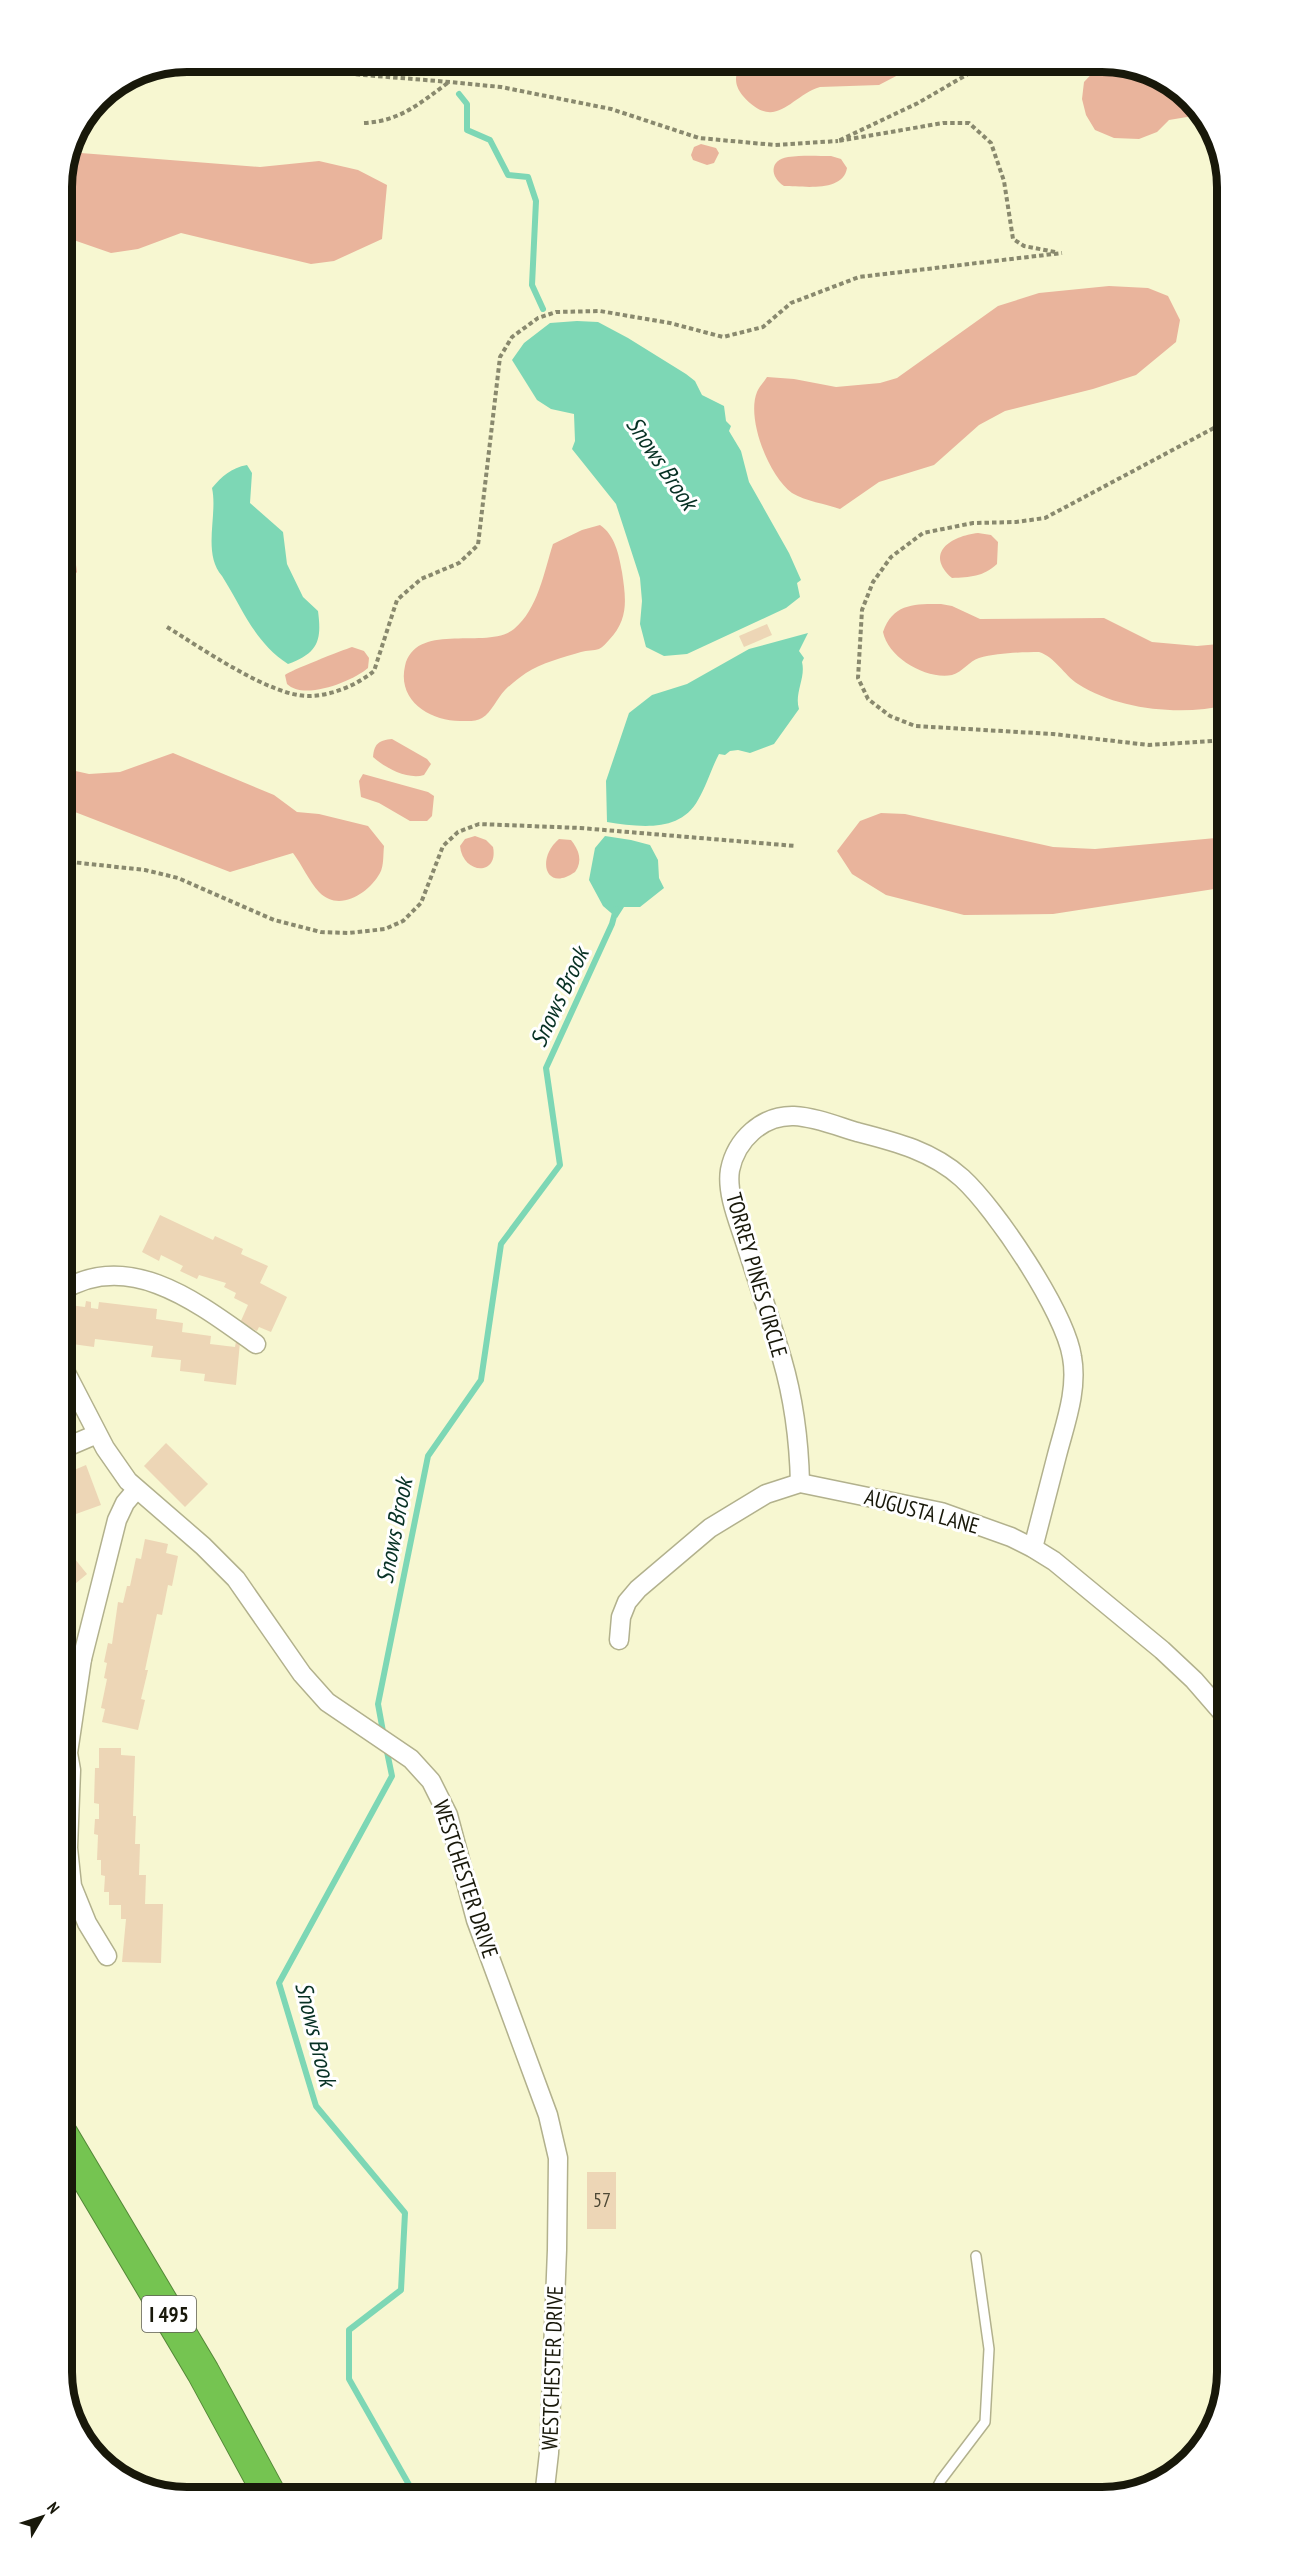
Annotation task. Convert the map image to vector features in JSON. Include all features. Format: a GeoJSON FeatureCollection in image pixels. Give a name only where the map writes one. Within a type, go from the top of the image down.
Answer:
{"type":"FeatureCollection","features":[{"type":"Feature","properties":{"kind":"highway","name":"I 495"},"geometry":{"type":"LineString","coordinates":[[72,2152],[203,2372],[266,2487]]}},
{"type":"Feature","properties":{"kind":"street","name":"TORREY PINES CIRCLE"},"geometry":{"type":"LineString","coordinates":[[800,1483],[796,1419],[782,1359],[737,1218],[729,1174],[735,1154],[746,1137],[772,1120],[793,1116],[910,1146],[944,1164],[962,1178],[994,1214],[1042,1288],[1065,1331],[1072,1356],[1074,1379],[1068,1413],[1033,1548]]}},
{"type":"Feature","properties":{"kind":"street"},"geometry":{"type":"LineString","coordinates":[[72,1286],[91,1276],[108,1274],[129,1275],[148,1280],[209,1311],[256,1344]]}},
{"type":"Feature","properties":{"kind":"street","name":"WESTCHESTER DRIVE"},"geometry":{"type":"LineString","coordinates":[[72,1385],[112,1460],[136,1490],[203,1546],[236,1579],[302,1674],[327,1702],[396,1747],[423,1770],[440,1795],[448,1815],[476,1920],[549,2115],[558,2158],[556,2286],[549,2453],[545,2487]]}},
{"type":"Feature","properties":{"kind":"street"},"geometry":{"type":"LineString","coordinates":[[72,1445],[97,1434]]}},
{"type":"Feature","properties":{"kind":"street","name":"AUGUSTA LANE"},"geometry":{"type":"LineString","coordinates":[[619,1640],[621,1617],[627,1602],[638,1589],[718,1522],[766,1494],[800,1483],[941,1512],[1011,1537],[1033,1548],[1054,1562],[1162,1650],[1194,1680],[1217,1706]]}},
{"type":"Feature","properties":{"kind":"street"},"geometry":{"type":"LineString","coordinates":[[72,1714],[82,1659],[117,1520],[125,1503],[136,1490]]}},
{"type":"Feature","properties":{"kind":"street"},"geometry":{"type":"LineString","coordinates":[[72,1661],[82,1659]]}},
{"type":"Feature","properties":{"kind":"street"},"geometry":{"type":"LineString","coordinates":[[72,1886],[87,1923],[106,1956]]}},
{"type":"Feature","properties":{"kind":"lane"},"geometry":{"type":"LineString","coordinates":[[938,2487],[985,2422],[989,2349],[976,2256]]}},
{"type":"Feature","properties":{"kind":"path"},"geometry":{"type":"LineString","coordinates":[[163,74],[214,72]]}},
{"type":"Feature","properties":{"kind":"path"},"geometry":{"type":"LineString","coordinates":[[167,627],[237,671],[291,693],[310,696],[338,691],[364,679],[374,671],[397,600],[421,579],[459,563],[478,545],[500,357],[512,337],[538,318],[556,312],[600,311],[670,323],[723,337],[763,327],[791,303],[859,277],[1062,253],[1024,246],[1013,239],[1004,181],[991,143],[969,123],[943,123],[838,141],[775,145],[699,138],[611,110],[501,87],[326,72]]}},
{"type":"Feature","properties":{"kind":"path"},"geometry":{"type":"LineString","coordinates":[[838,141],[918,103],[972,72]]}},
{"type":"Feature","properties":{"kind":"path"},"geometry":{"type":"LineString","coordinates":[[364,123],[385,122],[409,110],[450,82]]}},
{"type":"Feature","properties":{"kind":"path"},"geometry":{"type":"LineString","coordinates":[[1217,426],[1045,518],[1016,522],[973,523],[923,533],[891,557],[873,582],[862,610],[858,678],[868,699],[890,716],[915,726],[1053,734],[1149,745],[1217,741]]}},
{"type":"Feature","properties":{"kind":"path"},"geometry":{"type":"LineString","coordinates":[[72,862],[145,870],[178,878],[274,920],[321,932],[350,933],[385,929],[403,921],[421,903],[443,846],[458,832],[479,824],[580,828],[796,846]]}},
{"type":"Feature","properties":{"kind":"shaded area"},"geometry":{"type":"Polygon","coordinates":[[[737,72],[904,72],[879,85],[820,87],[774,112],[755,107],[740,92],[736,79],[737,72]]]}},
{"type":"Feature","properties":{"kind":"shaded area"},"geometry":{"type":"Polygon","coordinates":[[[1094,72],[1110,72],[1139,78],[1160,87],[1192,116],[1169,120],[1157,132],[1139,139],[1114,138],[1095,130],[1086,115],[1082,99],[1084,82],[1094,72]]]}},
{"type":"Feature","properties":{"kind":"shaded area"},"geometry":{"type":"Polygon","coordinates":[[[701,144],[716,148],[719,153],[714,163],[707,165],[693,160],[691,155],[694,147],[701,144]]]}},
{"type":"Feature","properties":{"kind":"shaded area"},"geometry":{"type":"Polygon","coordinates":[[[78,153],[260,167],[319,161],[358,170],[387,185],[382,239],[334,261],[311,264],[181,233],[138,249],[111,253],[72,239],[72,179],[78,153]]]}},
{"type":"Feature","properties":{"kind":"shaded area"},"geometry":{"type":"Polygon","coordinates":[[[831,156],[841,159],[847,168],[844,176],[830,185],[784,186],[774,174],[777,162],[788,157],[831,156]]]}},
{"type":"Feature","properties":{"kind":"shaded area"},"geometry":{"type":"Polygon","coordinates":[[[1109,286],[1148,288],[1168,296],[1180,320],[1176,342],[1136,375],[1093,389],[1005,411],[979,425],[934,465],[879,482],[840,509],[792,493],[783,485],[768,461],[757,431],[754,403],[758,390],[767,377],[794,379],[836,387],[880,383],[897,378],[998,306],[1039,293],[1109,286]]]}},
{"type":"Feature","properties":{"kind":"shaded area"},"geometry":{"type":"Polygon","coordinates":[[[600,525],[613,540],[618,552],[625,600],[620,624],[604,645],[599,649],[583,651],[532,669],[507,688],[489,712],[477,720],[449,720],[427,713],[418,707],[406,689],[404,678],[405,666],[412,652],[423,644],[437,640],[487,638],[502,635],[514,629],[535,601],[553,544],[582,530],[600,525]]]}},
{"type":"Feature","properties":{"kind":"shaded area"},"geometry":{"type":"Polygon","coordinates":[[[978,533],[991,535],[998,542],[997,564],[981,574],[952,578],[940,561],[944,547],[959,538],[978,533]]]}},
{"type":"Feature","properties":{"kind":"shaded area"},"geometry":{"type":"Polygon","coordinates":[[[72,543],[73,544],[77,572],[72,578],[72,543]]]}},
{"type":"Feature","properties":{"kind":"shaded area"},"geometry":{"type":"Polygon","coordinates":[[[922,604],[952,606],[980,619],[1104,618],[1152,642],[1197,646],[1217,644],[1217,707],[1171,710],[1112,700],[1078,684],[1050,658],[1039,652],[979,658],[952,675],[931,674],[900,658],[886,642],[883,632],[887,622],[899,610],[922,604]]]}},
{"type":"Feature","properties":{"kind":"shaded area"},"geometry":{"type":"Polygon","coordinates":[[[352,647],[364,651],[369,658],[368,668],[361,673],[340,683],[316,690],[295,689],[287,684],[285,675],[352,647]]]}},
{"type":"Feature","properties":{"kind":"shaded area"},"geometry":{"type":"Polygon","coordinates":[[[392,739],[427,759],[431,764],[424,775],[411,776],[397,772],[373,757],[378,744],[392,739]]]}},
{"type":"Feature","properties":{"kind":"shaded area"},"geometry":{"type":"Polygon","coordinates":[[[173,753],[274,795],[297,812],[319,814],[368,826],[384,846],[380,873],[369,887],[353,898],[335,901],[319,892],[293,853],[230,872],[72,811],[72,770],[89,774],[120,772],[173,753]]]}},
{"type":"Feature","properties":{"kind":"shaded area"},"geometry":{"type":"Polygon","coordinates":[[[363,774],[428,792],[434,796],[432,816],[427,821],[410,821],[379,803],[361,797],[359,781],[363,774]]]}},
{"type":"Feature","properties":{"kind":"shaded area"},"geometry":{"type":"Polygon","coordinates":[[[881,813],[905,814],[1053,847],[1095,849],[1217,838],[1217,889],[1053,914],[964,915],[886,895],[852,874],[837,851],[860,821],[881,813]]]}},
{"type":"Feature","properties":{"kind":"shaded area"},"geometry":{"type":"Polygon","coordinates":[[[475,836],[486,840],[493,847],[491,863],[486,867],[473,867],[463,856],[460,846],[465,839],[475,836]]]}},
{"type":"Feature","properties":{"kind":"shaded area"},"geometry":{"type":"Polygon","coordinates":[[[559,839],[571,840],[578,852],[579,864],[575,872],[557,878],[551,876],[546,863],[552,847],[559,839]]]}},
{"type":"Feature","properties":{"kind":"water"},"geometry":{"type":"Polygon","coordinates":[[[598,322],[628,338],[686,374],[695,381],[702,395],[724,406],[726,421],[731,426],[729,431],[741,451],[749,482],[789,553],[801,580],[797,583],[800,597],[786,608],[687,654],[664,656],[646,647],[640,624],[642,601],[640,578],[616,504],[572,449],[575,441],[574,414],[551,409],[537,400],[512,360],[524,343],[550,323],[598,322]]]}},
{"type":"Feature","properties":{"kind":"water"},"geometry":{"type":"Polygon","coordinates":[[[247,465],[252,473],[250,503],[283,532],[287,564],[303,597],[318,611],[319,630],[316,645],[306,655],[288,664],[266,646],[250,624],[216,567],[213,556],[212,488],[227,473],[247,465]]]}},
{"type":"Feature","properties":{"kind":"water"},"geometry":{"type":"Polygon","coordinates":[[[808,633],[799,651],[804,658],[798,697],[799,709],[774,744],[750,753],[738,750],[730,751],[725,755],[719,754],[698,800],[681,818],[670,823],[645,826],[607,822],[606,781],[629,713],[652,695],[687,684],[749,649],[808,633]]]}},
{"type":"Feature","properties":{"kind":"water"},"geometry":{"type":"Polygon","coordinates":[[[605,836],[650,845],[658,860],[659,878],[664,888],[640,907],[624,907],[617,918],[603,906],[589,880],[595,848],[605,836]]]}},
{"type":"Feature","properties":{"kind":"building"},"geometry":{"type":"Polygon","coordinates":[[[767,624],[772,635],[744,647],[739,636],[767,624]]]}},
{"type":"Feature","properties":{"kind":"building"},"geometry":{"type":"Polygon","coordinates":[[[160,1215],[213,1240],[215,1236],[243,1249],[241,1254],[268,1266],[260,1283],[287,1297],[271,1332],[259,1327],[257,1331],[240,1323],[248,1305],[234,1298],[236,1293],[224,1287],[226,1283],[199,1275],[197,1279],[180,1271],[183,1266],[161,1255],[159,1261],[142,1252],[160,1215]]]}},
{"type":"Feature","properties":{"kind":"building"},"geometry":{"type":"Polygon","coordinates":[[[86,1301],[91,1302],[91,1308],[98,1309],[99,1302],[157,1309],[156,1319],[183,1323],[182,1332],[211,1336],[210,1344],[235,1347],[236,1341],[240,1342],[236,1385],[204,1381],[205,1374],[180,1371],[181,1360],[151,1357],[153,1346],[95,1339],[94,1347],[72,1344],[72,1305],[85,1307],[86,1301]]]}},
{"type":"Feature","properties":{"kind":"building"},"geometry":{"type":"Polygon","coordinates":[[[166,1443],[208,1484],[185,1507],[144,1466],[166,1443]]]}},
{"type":"Feature","properties":{"kind":"building"},"geometry":{"type":"Polygon","coordinates":[[[86,1465],[101,1505],[72,1515],[72,1471],[86,1465]]]}},
{"type":"Feature","properties":{"kind":"building"},"geometry":{"type":"Polygon","coordinates":[[[145,1539],[168,1544],[166,1553],[178,1556],[172,1586],[168,1585],[162,1615],[157,1614],[145,1670],[148,1670],[141,1699],[145,1700],[138,1730],[102,1722],[105,1709],[101,1708],[107,1679],[104,1678],[107,1663],[104,1662],[108,1643],[112,1644],[118,1602],[123,1603],[127,1586],[130,1586],[136,1558],[141,1559],[145,1539]]]}},
{"type":"Feature","properties":{"kind":"building"},"geometry":{"type":"Polygon","coordinates":[[[72,1555],[87,1574],[72,1586],[72,1555]]]}},
{"type":"Feature","properties":{"kind":"building"},"geometry":{"type":"Polygon","coordinates":[[[99,1748],[121,1748],[121,1755],[135,1756],[133,1816],[136,1816],[135,1844],[140,1844],[139,1875],[146,1875],[145,1904],[163,1904],[161,1963],[122,1962],[126,1919],[121,1919],[121,1905],[109,1905],[109,1892],[104,1892],[105,1876],[101,1875],[101,1860],[97,1860],[98,1835],[94,1834],[95,1819],[99,1819],[99,1804],[94,1803],[95,1768],[99,1768],[99,1748]]]}},
{"type":"Feature","properties":{"kind":"building"},"geometry":{"type":"Polygon","coordinates":[[[587,2172],[616,2172],[616,2229],[587,2229],[587,2172]]]}},
{"type":"Feature","properties":{"kind":"waterway","name":"Snows Brook"},"geometry":{"type":"LineString","coordinates":[[459,94],[467,104],[467,130],[490,140],[508,175],[528,177],[536,201],[532,285],[543,309]]}},
{"type":"Feature","properties":{"kind":"waterway","name":"Snows Brook"},"geometry":{"type":"LineString","coordinates":[[384,1737],[378,1704],[428,1456],[481,1380],[501,1244],[560,1165],[546,1068],[612,924],[616,909]]}},
{"type":"Feature","properties":{"kind":"waterway","name":"Snows Brook"},"geometry":{"type":"LineString","coordinates":[[386,1747],[392,1776],[279,1983],[316,2106],[405,2213],[401,2290],[349,2330],[349,2379],[410,2487]]}}]}
